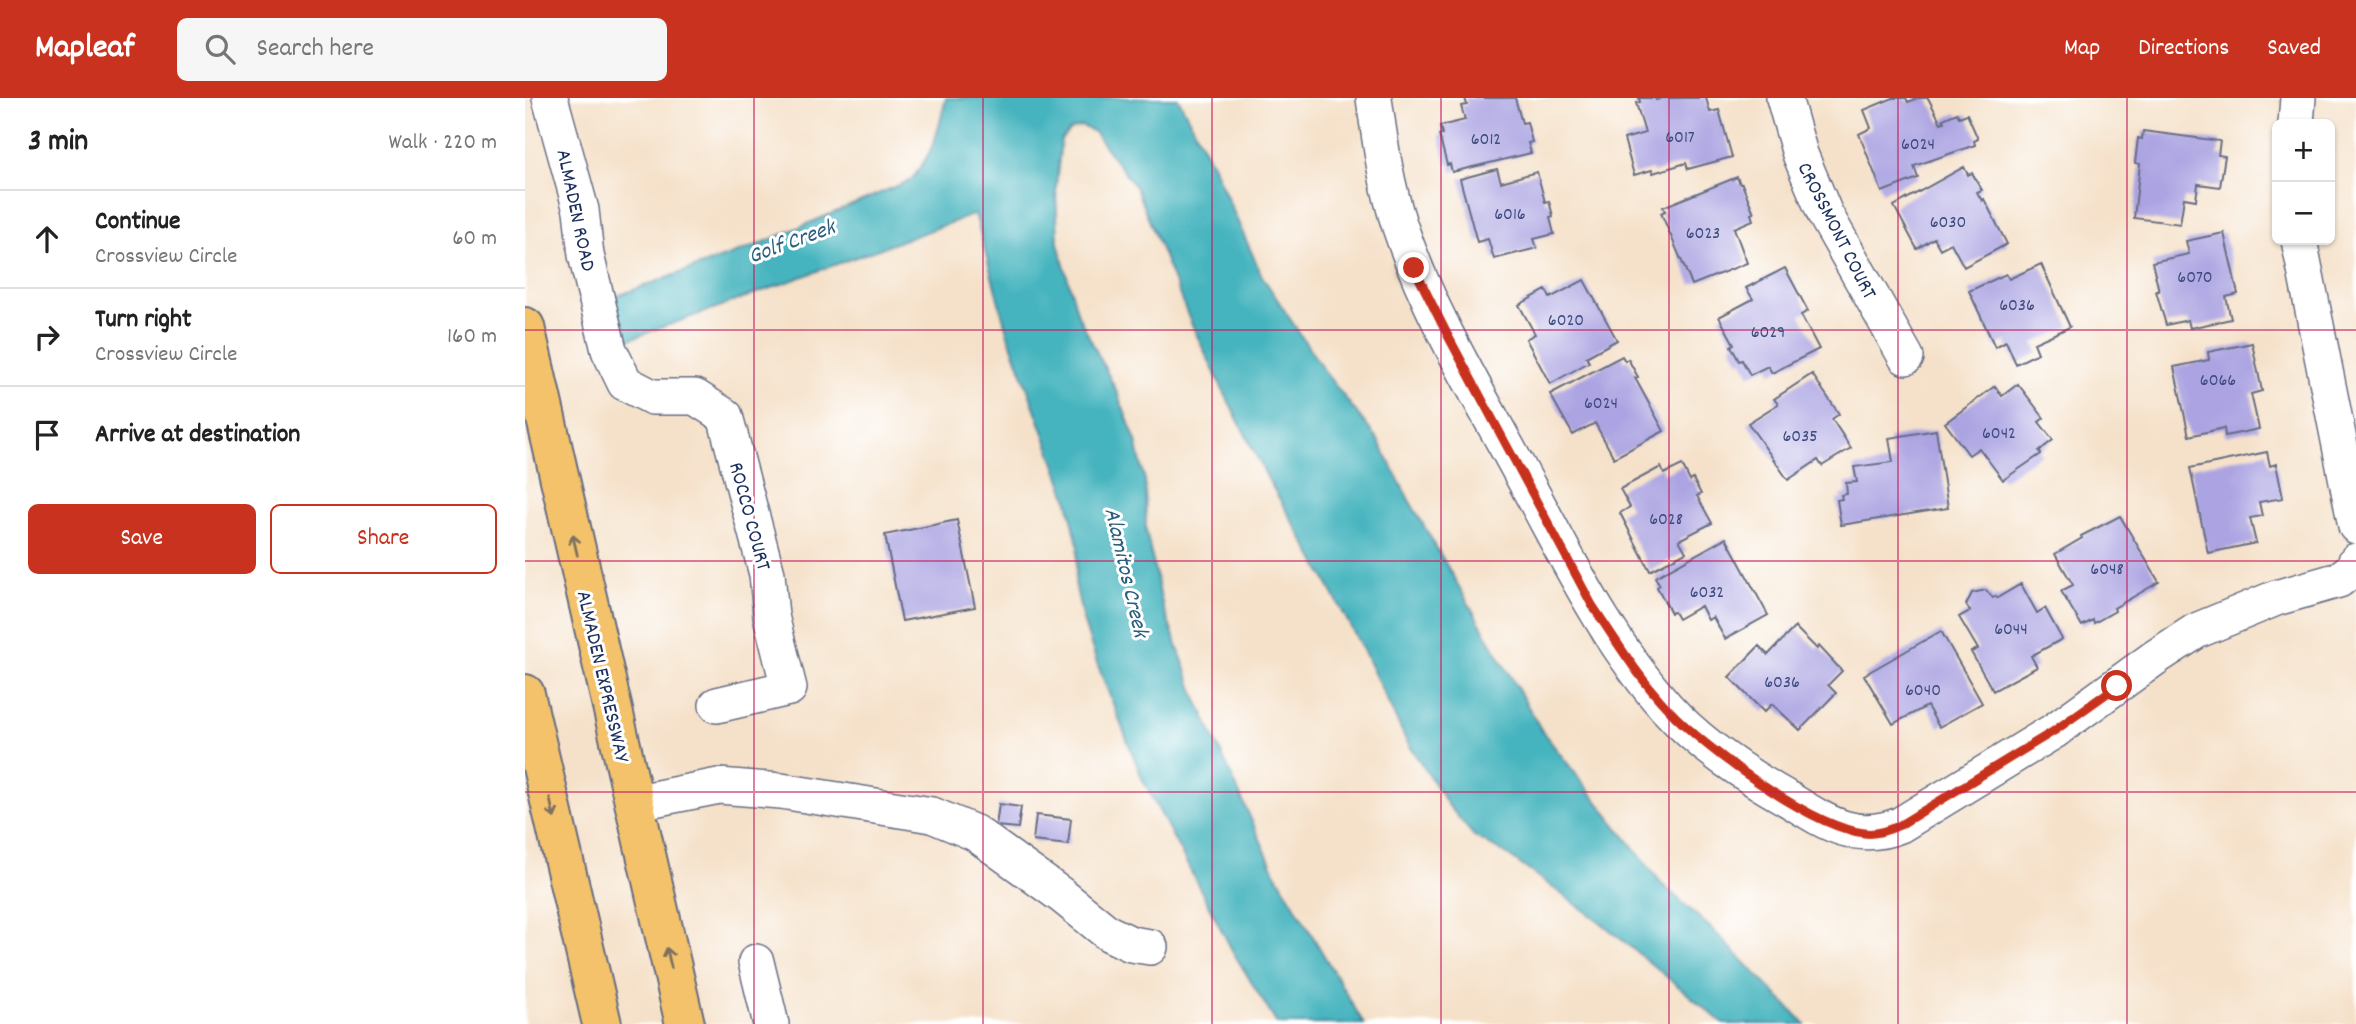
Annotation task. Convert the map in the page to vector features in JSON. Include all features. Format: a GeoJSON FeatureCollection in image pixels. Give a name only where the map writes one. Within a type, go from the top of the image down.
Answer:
{"type":"FeatureCollection","features":[{"type":"Feature","properties":{"kind":"main road","name":"ALMADEN EXPRESSWAY"},"geometry":{"type":"LineString","coordinates":[[525,327],[685,1024]]}},
{"type":"Feature","properties":{"kind":"main road"},"geometry":{"type":"LineString","coordinates":[[525,694],[602,1024]]}},
{"type":"Feature","properties":{"kind":"street","name":"ALMADEN ROAD"},"geometry":{"type":"LineString","coordinates":[[550,98],[581,210],[586,256],[609,350]]}},
{"type":"Feature","properties":{"kind":"street"},"geometry":{"type":"LineString","coordinates":[[1374,98],[1384,167],[1414,268],[1592,605],[1644,682],[1695,736],[1758,782],[1822,820],[1867,834],[1886,831],[1900,825],[2064,724],[2196,631],[2276,598],[2339,580],[2355,566],[2356,561]]}},
{"type":"Feature","properties":{"kind":"street","name":"CROSSMONT COURT"},"geometry":{"type":"LineString","coordinates":[[1784,98],[1800,154],[1825,214],[1906,357]]}},
{"type":"Feature","properties":{"kind":"street"},"geometry":{"type":"LineString","coordinates":[[2297,119],[2298,98]]}},
{"type":"Feature","properties":{"kind":"street"},"geometry":{"type":"LineString","coordinates":[[2299,245],[2356,526]]}},
{"type":"Feature","properties":{"kind":"street","name":"ROCCO COURT"},"geometry":{"type":"LineString","coordinates":[[609,350],[625,383],[652,397],[695,397],[725,416],[767,575],[771,616],[789,688],[717,705]]}},
{"type":"Feature","properties":{"kind":"street"},"geometry":{"type":"LineString","coordinates":[[633,803],[719,786],[781,791],[932,815],[975,833],[1061,895],[1108,933],[1131,944],[1150,947]]}},
{"type":"Feature","properties":{"kind":"street"},"geometry":{"type":"LineString","coordinates":[[755,962],[771,1024]]}},
{"type":"Feature","properties":{"kind":"water"},"geometry":{"type":"Polygon","coordinates":[[[946,98],[1178,98],[1213,166],[1262,276],[1324,371],[1378,440],[1409,500],[1542,731],[1663,885],[1714,931],[1805,1024],[1724,1024],[1599,921],[1509,856],[1474,836],[1448,805],[1406,740],[1363,650],[1269,481],[1191,323],[1136,188],[1094,132],[1082,126],[1070,130],[1061,140],[1056,187],[1058,243],[1078,315],[1116,390],[1136,441],[1145,481],[1146,531],[1163,607],[1197,700],[1274,870],[1364,1024],[1277,1024],[1233,952],[1142,778],[1083,620],[1075,583],[1078,545],[1067,497],[1007,332],[975,214],[622,342],[611,298],[755,246],[911,180],[934,141],[946,98]]]}},
{"type":"Feature","properties":{"kind":"building"},"geometry":{"type":"Polygon","coordinates":[[[1465,98],[1515,98],[1522,123],[1527,122],[1532,142],[1528,143],[1531,153],[1452,172],[1450,164],[1447,165],[1439,135],[1442,134],[1440,126],[1465,120],[1461,106],[1467,105],[1465,98]]]}},
{"type":"Feature","properties":{"kind":"building"},"geometry":{"type":"Polygon","coordinates":[[[1639,98],[1706,98],[1710,112],[1719,110],[1732,157],[1688,169],[1686,163],[1653,173],[1652,170],[1634,175],[1624,139],[1645,133],[1636,103],[1640,102],[1639,98]]]}},
{"type":"Feature","properties":{"kind":"building"},"geometry":{"type":"Polygon","coordinates":[[[1893,98],[1906,98],[1908,102],[1928,98],[1941,123],[1944,122],[1943,119],[1957,113],[1959,117],[1967,114],[1978,139],[1974,141],[1975,145],[1914,166],[1918,178],[1882,192],[1859,134],[1871,128],[1864,110],[1893,98]]]}},
{"type":"Feature","properties":{"kind":"building"},"geometry":{"type":"Polygon","coordinates":[[[2143,131],[2220,141],[2218,155],[2225,156],[2220,187],[2198,184],[2196,200],[2184,198],[2180,224],[2134,218],[2140,164],[2135,163],[2138,138],[2142,139],[2143,131]]]}},
{"type":"Feature","properties":{"kind":"building"},"geometry":{"type":"Polygon","coordinates":[[[1964,167],[1968,175],[1972,173],[1982,190],[1977,192],[1982,201],[1984,199],[2007,244],[1964,267],[1951,243],[1940,249],[1934,238],[1917,249],[1894,206],[1964,167]]]}},
{"type":"Feature","properties":{"kind":"building"},"geometry":{"type":"Polygon","coordinates":[[[1497,169],[1501,182],[1537,172],[1545,202],[1549,201],[1554,234],[1534,239],[1537,248],[1494,259],[1488,239],[1477,242],[1460,179],[1497,169]]]}},
{"type":"Feature","properties":{"kind":"building"},"geometry":{"type":"Polygon","coordinates":[[[1737,177],[1754,213],[1751,214],[1753,220],[1734,228],[1747,263],[1692,285],[1661,213],[1665,211],[1663,207],[1737,177]]]}},
{"type":"Feature","properties":{"kind":"building"},"geometry":{"type":"Polygon","coordinates":[[[2224,233],[2238,294],[2226,297],[2231,319],[2190,328],[2188,320],[2166,325],[2156,291],[2159,291],[2152,262],[2189,254],[2186,241],[2224,233]]]}},
{"type":"Feature","properties":{"kind":"building"},"geometry":{"type":"Polygon","coordinates":[[[2041,264],[2070,327],[2034,343],[2038,353],[2016,364],[2006,341],[1995,347],[1969,291],[2006,274],[2009,279],[2041,264]]]}},
{"type":"Feature","properties":{"kind":"building"},"geometry":{"type":"Polygon","coordinates":[[[1785,268],[1808,311],[1801,315],[1819,349],[1772,373],[1768,366],[1750,375],[1742,360],[1739,361],[1731,346],[1734,344],[1719,317],[1753,299],[1746,288],[1785,268]]]}},
{"type":"Feature","properties":{"kind":"building"},"geometry":{"type":"Polygon","coordinates":[[[1584,280],[1617,340],[1586,357],[1589,362],[1550,384],[1526,339],[1535,334],[1519,305],[1546,290],[1550,298],[1584,280]]]}},
{"type":"Feature","properties":{"kind":"building"},"geometry":{"type":"Polygon","coordinates":[[[2252,343],[2262,391],[2251,394],[2259,429],[2225,436],[2224,428],[2189,436],[2174,367],[2209,360],[2208,352],[2252,343]]]}},
{"type":"Feature","properties":{"kind":"building"},"geometry":{"type":"Polygon","coordinates":[[[1622,356],[1625,361],[1628,359],[1638,377],[1635,378],[1664,431],[1614,458],[1595,423],[1573,435],[1550,394],[1622,356]]]}},
{"type":"Feature","properties":{"kind":"building"},"geometry":{"type":"Polygon","coordinates":[[[1812,374],[1839,414],[1832,419],[1851,448],[1822,466],[1818,460],[1788,480],[1748,423],[1778,404],[1774,399],[1812,374]]]}},
{"type":"Feature","properties":{"kind":"building"},"geometry":{"type":"Polygon","coordinates":[[[2018,384],[2044,418],[2039,422],[2053,440],[2039,451],[2041,454],[2003,480],[1979,448],[1969,455],[1945,423],[1995,386],[2002,396],[2018,384]]]}},
{"type":"Feature","properties":{"kind":"building"},"geometry":{"type":"Polygon","coordinates":[[[1936,430],[1948,508],[1841,525],[1837,500],[1842,499],[1841,495],[1847,494],[1846,483],[1857,482],[1854,467],[1893,462],[1889,438],[1936,430]]]}},
{"type":"Feature","properties":{"kind":"building"},"geometry":{"type":"Polygon","coordinates":[[[2267,452],[2270,466],[2276,464],[2283,498],[2259,502],[2262,516],[2250,518],[2256,543],[2208,553],[2190,468],[2267,452]]]}},
{"type":"Feature","properties":{"kind":"building"},"geometry":{"type":"Polygon","coordinates":[[[1682,465],[1701,494],[1697,496],[1712,523],[1679,540],[1686,552],[1650,571],[1620,513],[1630,507],[1620,489],[1661,467],[1664,474],[1682,465]]]}},
{"type":"Feature","properties":{"kind":"building"},"geometry":{"type":"Polygon","coordinates":[[[2120,516],[2159,582],[2094,623],[2093,620],[2082,626],[2061,591],[2073,585],[2055,554],[2082,538],[2081,536],[2120,516]]]}},
{"type":"Feature","properties":{"kind":"building"},"geometry":{"type":"Polygon","coordinates":[[[957,520],[975,607],[902,621],[885,535],[957,520]]]}},
{"type":"Feature","properties":{"kind":"building"},"geometry":{"type":"Polygon","coordinates":[[[1726,538],[1768,615],[1725,639],[1713,617],[1708,620],[1701,606],[1678,619],[1674,612],[1671,613],[1657,587],[1660,585],[1655,577],[1726,538]]]}},
{"type":"Feature","properties":{"kind":"building"},"geometry":{"type":"Polygon","coordinates":[[[2021,584],[2037,613],[2045,608],[2062,639],[2031,656],[2037,667],[1993,691],[1971,652],[1978,649],[1959,617],[1970,611],[1966,605],[1972,593],[1986,590],[1993,598],[1997,598],[2021,584]]]}},
{"type":"Feature","properties":{"kind":"building"},"geometry":{"type":"Polygon","coordinates":[[[1795,627],[1817,649],[1819,646],[1842,671],[1828,685],[1836,693],[1800,730],[1772,704],[1764,712],[1729,677],[1759,646],[1768,655],[1795,627]]]}},
{"type":"Feature","properties":{"kind":"building"},"geometry":{"type":"Polygon","coordinates":[[[1941,631],[1982,703],[1939,727],[1927,706],[1893,724],[1864,675],[1941,631]]]}},
{"type":"Feature","properties":{"kind":"building"},"geometry":{"type":"Polygon","coordinates":[[[999,804],[1021,807],[1018,828],[996,826],[999,804]]]}},
{"type":"Feature","properties":{"kind":"building"},"geometry":{"type":"Polygon","coordinates":[[[1036,815],[1071,819],[1068,845],[1033,841],[1036,815]]]}},
{"type":"Feature","properties":{"kind":"route"},"geometry":{"type":"LineString","coordinates":[[1414,268],[1592,605],[1606,626],[1644,682],[1668,710],[1695,736],[1758,782],[1822,820],[1844,829],[1867,834],[1886,831],[2054,731],[2117,686]]}},
{"type":"Feature","properties":{"kind":"water label","name":"Golf Creek"},"geometry":{"type":"Point","coordinates":[791,240]}},
{"type":"Feature","properties":{"kind":"water label","name":"Alamitos Creek"},"geometry":{"type":"Point","coordinates":[1128,572]}}]}
